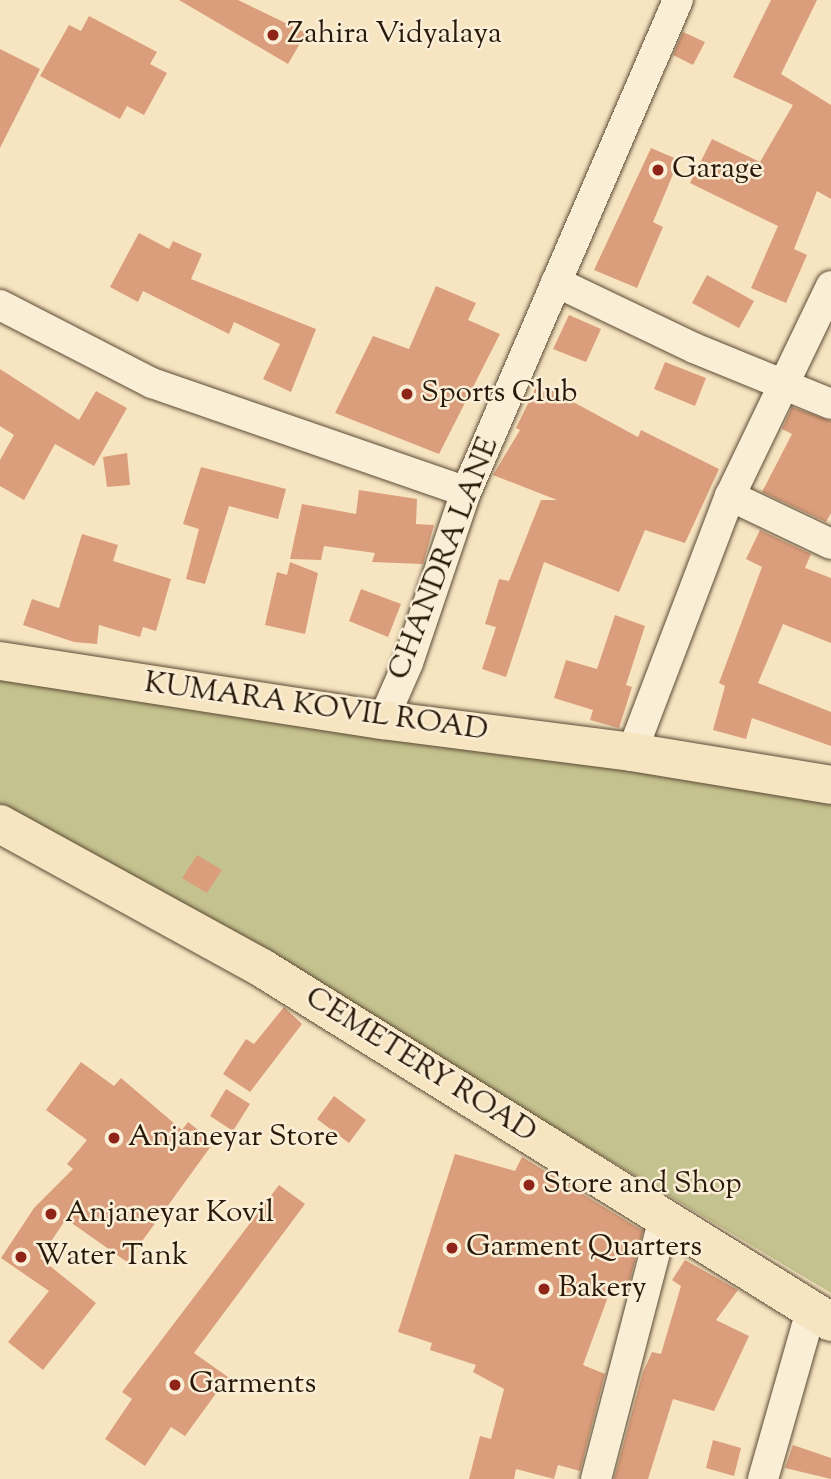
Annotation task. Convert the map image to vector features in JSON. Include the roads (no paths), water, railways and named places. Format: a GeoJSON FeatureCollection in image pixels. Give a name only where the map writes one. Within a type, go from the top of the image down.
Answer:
{"type":"FeatureCollection","features":[{"type":"Feature","properties":{"kind":"main road","name":"KUMARA KOVIL ROAD"},"geometry":{"type":"LineString","coordinates":[[0,661],[383,720],[632,752],[831,785]]}},
{"type":"Feature","properties":{"kind":"main road","name":"CEMETERY ROAD"},"geometry":{"type":"LineString","coordinates":[[0,824],[262,968],[821,1316]]}},
{"type":"Feature","properties":{"kind":"street","name":"CHANDRA LANE"},"geometry":{"type":"LineString","coordinates":[[383,720],[408,663],[466,492],[678,0]]}},
{"type":"Feature","properties":{"kind":"street"},"geometry":{"type":"LineString","coordinates":[[556,282],[694,348],[786,382],[831,404]]}},
{"type":"Feature","properties":{"kind":"street"},"geometry":{"type":"LineString","coordinates":[[632,752],[730,496],[831,286]]}},
{"type":"Feature","properties":{"kind":"street"},"geometry":{"type":"LineString","coordinates":[[0,305],[152,383],[466,492]]}},
{"type":"Feature","properties":{"kind":"street"},"geometry":{"type":"LineString","coordinates":[[730,496],[831,544]]}},
{"type":"Feature","properties":{"kind":"street"},"geometry":{"type":"LineString","coordinates":[[596,1479],[664,1218]]}},
{"type":"Feature","properties":{"kind":"street"},"geometry":{"type":"LineString","coordinates":[[763,1479],[821,1316]]}},
{"type":"Feature","properties":{"kind":"place","name":"Zahira Vidyalaya"},"geometry":{"type":"Point","coordinates":[273,35]}},
{"type":"Feature","properties":{"kind":"place","name":"Garage"},"geometry":{"type":"Point","coordinates":[658,170]}},
{"type":"Feature","properties":{"kind":"place","name":"Sports Club"},"geometry":{"type":"Point","coordinates":[407,394]}},
{"type":"Feature","properties":{"kind":"place","name":"Anjaneyar Store"},"geometry":{"type":"Point","coordinates":[114,1138]}},
{"type":"Feature","properties":{"kind":"place","name":"Store and Shop"},"geometry":{"type":"Point","coordinates":[529,1185]}},
{"type":"Feature","properties":{"kind":"place","name":"Anjaneyar Kovil"},"geometry":{"type":"Point","coordinates":[51,1214]}},
{"type":"Feature","properties":{"kind":"place","name":"Garment Quarters"},"geometry":{"type":"Point","coordinates":[452,1248]}},
{"type":"Feature","properties":{"kind":"place","name":"Water Tank"},"geometry":{"type":"Point","coordinates":[21,1257]}},
{"type":"Feature","properties":{"kind":"place","name":"Bakery"},"geometry":{"type":"Point","coordinates":[544,1289]}},
{"type":"Feature","properties":{"kind":"place","name":"Garments"},"geometry":{"type":"Point","coordinates":[175,1385]}}]}
